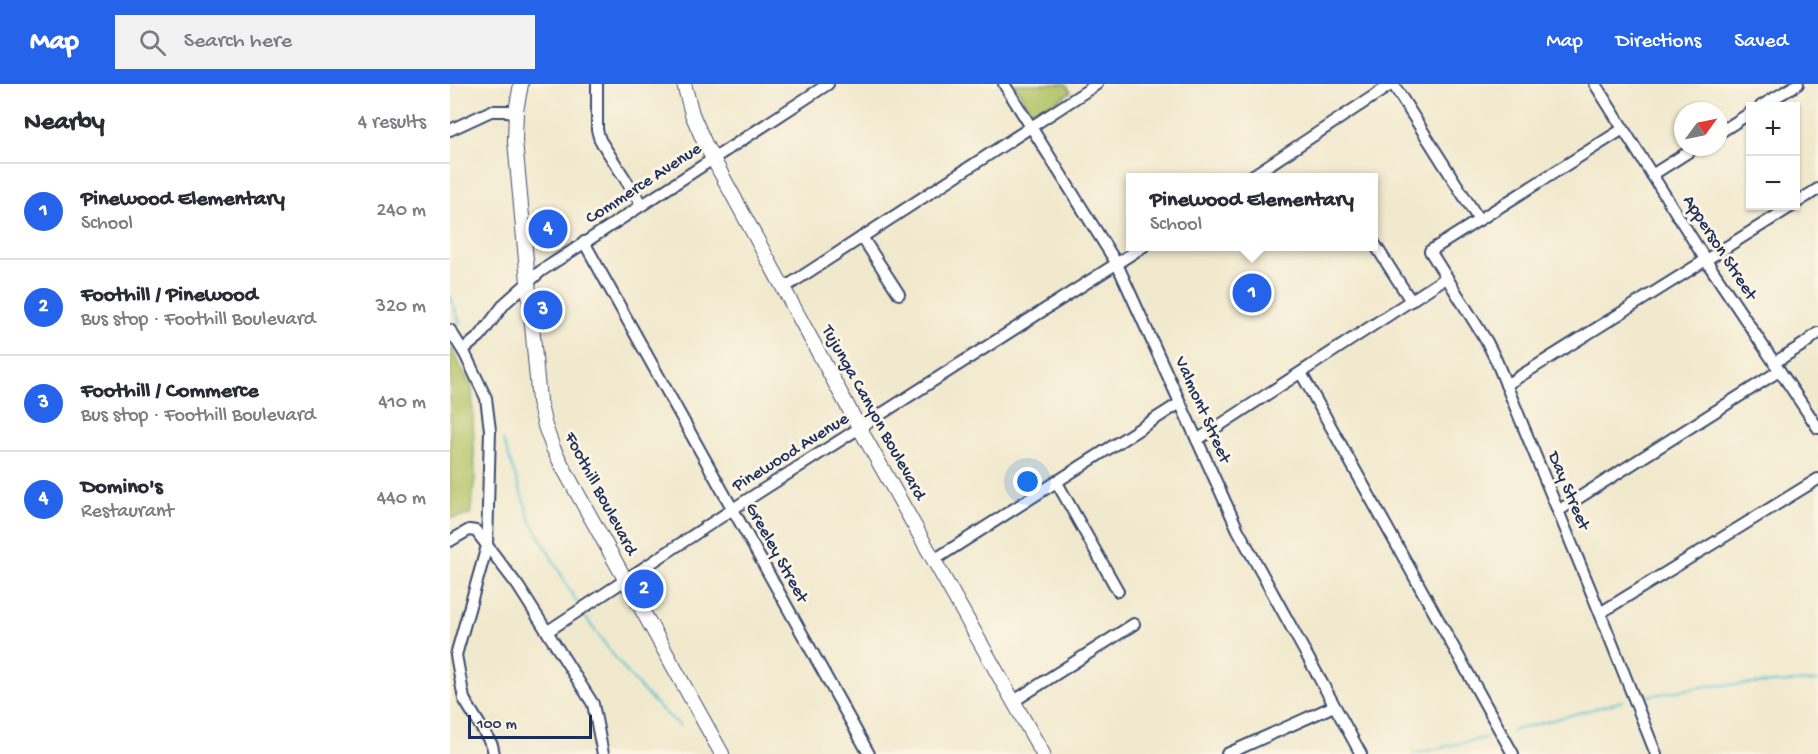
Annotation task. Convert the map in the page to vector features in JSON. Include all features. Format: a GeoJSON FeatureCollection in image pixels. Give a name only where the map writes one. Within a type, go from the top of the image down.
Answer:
{"type":"FeatureCollection","features":[{"type":"Feature","properties":{"kind":"main road","name":"Foothill Boulevard"},"geometry":{"type":"LineString","coordinates":[[521,84],[516,111],[516,148],[538,393],[545,426],[565,471],[722,754]]}},
{"type":"Feature","properties":{"kind":"main road","name":"Tujunga Canyon Boulevard"},"geometry":{"type":"LineString","coordinates":[[684,84],[697,127],[713,159],[860,429],[1043,754]]}},
{"type":"Feature","properties":{"kind":"street"},"geometry":{"type":"LineString","coordinates":[[597,84],[597,130],[600,140],[642,205]]}},
{"type":"Feature","properties":{"kind":"street","name":"Commerce Avenue"},"geometry":{"type":"LineString","coordinates":[[463,350],[480,336],[505,303],[544,269],[828,84]]}},
{"type":"Feature","properties":{"kind":"street","name":"Valmont Street"},"geometry":{"type":"LineString","coordinates":[[1004,84],[1118,264],[1238,530],[1361,754]]}},
{"type":"Feature","properties":{"kind":"street"},"geometry":{"type":"LineString","coordinates":[[784,288],[1097,84]]}},
{"type":"Feature","properties":{"kind":"street"},"geometry":{"type":"LineString","coordinates":[[1255,173],[1393,84],[1479,219],[1623,129]]}},
{"type":"Feature","properties":{"kind":"street","name":"Apperson Street"},"geometry":{"type":"LineString","coordinates":[[1595,84],[1705,260],[1818,428]]}},
{"type":"Feature","properties":{"kind":"street"},"geometry":{"type":"LineString","coordinates":[[1768,102],[1797,84]]}},
{"type":"Feature","properties":{"kind":"street"},"geometry":{"type":"LineString","coordinates":[[450,130],[492,111],[516,111]]}},
{"type":"Feature","properties":{"kind":"street"},"geometry":{"type":"LineString","coordinates":[[1728,127],[1746,116]]}},
{"type":"Feature","properties":{"kind":"street"},"geometry":{"type":"LineString","coordinates":[[1652,175],[1682,156]]}},
{"type":"Feature","properties":{"kind":"street"},"geometry":{"type":"LineString","coordinates":[[1800,200],[1818,189]]}},
{"type":"Feature","properties":{"kind":"street"},"geometry":{"type":"LineString","coordinates":[[1506,385],[1786,210]]}},
{"type":"Feature","properties":{"kind":"street","name":"Day Street"},"geometry":{"type":"LineString","coordinates":[[1479,219],[1430,251],[1487,342],[1656,754]]}},
{"type":"Feature","properties":{"kind":"street"},"geometry":{"type":"LineString","coordinates":[[862,237],[899,294]]}},
{"type":"Feature","properties":{"kind":"street","name":"Greeley Street"},"geometry":{"type":"LineString","coordinates":[[584,242],[868,754]]}},
{"type":"Feature","properties":{"kind":"street"},"geometry":{"type":"LineString","coordinates":[[1378,249],[1411,301]]}},
{"type":"Feature","properties":{"kind":"street","name":"Pinewood Avenue"},"geometry":{"type":"LineString","coordinates":[[548,631],[733,509],[1137,251]]}},
{"type":"Feature","properties":{"kind":"street"},"geometry":{"type":"LineString","coordinates":[[1197,440],[1447,277]]}},
{"type":"Feature","properties":{"kind":"street"},"geometry":{"type":"LineString","coordinates":[[450,330],[463,350],[486,398],[490,430],[487,546],[453,657],[461,692],[492,745],[494,754]]}},
{"type":"Feature","properties":{"kind":"street"},"geometry":{"type":"LineString","coordinates":[[1558,511],[1776,367],[1818,333]]}},
{"type":"Feature","properties":{"kind":"street"},"geometry":{"type":"LineString","coordinates":[[1301,373],[1513,754]]}},
{"type":"Feature","properties":{"kind":"street"},"geometry":{"type":"LineString","coordinates":[[934,560],[1180,403]]}},
{"type":"Feature","properties":{"kind":"street"},"geometry":{"type":"LineString","coordinates":[[1600,613],[1818,478]]}},
{"type":"Feature","properties":{"kind":"street"},"geometry":{"type":"LineString","coordinates":[[1056,481],[1118,591]]}},
{"type":"Feature","properties":{"kind":"street"},"geometry":{"type":"LineString","coordinates":[[450,541],[469,530],[476,531],[518,586],[593,704],[603,754]]}},
{"type":"Feature","properties":{"kind":"street"},"geometry":{"type":"LineString","coordinates":[[1014,701],[1134,624]]}},
{"type":"Feature","properties":{"kind":"street"},"geometry":{"type":"LineString","coordinates":[[1227,754],[1334,706]]}},
{"type":"Feature","properties":{"kind":"green space"},"geometry":{"type":"Polygon","coordinates":[[[1014,84],[1066,84],[1071,92],[1037,113],[1032,112],[1014,84]]]}},
{"type":"Feature","properties":{"kind":"green space"},"geometry":{"type":"Polygon","coordinates":[[[450,346],[472,388],[475,478],[470,515],[450,518],[450,346]]]}},
{"type":"Feature","properties":{"kind":"waterway"},"geometry":{"type":"LineString","coordinates":[[450,296],[460,323]]}},
{"type":"Feature","properties":{"kind":"waterway"},"geometry":{"type":"LineString","coordinates":[[503,440],[530,519],[577,603]]}},
{"type":"Feature","properties":{"kind":"waterway"},"geometry":{"type":"LineString","coordinates":[[586,618],[641,689],[681,726]]}},
{"type":"Feature","properties":{"kind":"waterway"},"geometry":{"type":"LineString","coordinates":[[1642,697],[1706,686],[1818,681]]}},
{"type":"Feature","properties":{"kind":"waterway"},"geometry":{"type":"LineString","coordinates":[[1511,731],[1623,701]]}},
{"type":"Feature","properties":{"kind":"waterway"},"geometry":{"type":"LineString","coordinates":[[1413,754],[1497,735]]}},
{"type":"Feature","properties":{"kind":"place","name":"Domino's"},"geometry":{"type":"Point","coordinates":[548,229]}},
{"type":"Feature","properties":{"kind":"place","name":"Pinewood Elementary"},"geometry":{"type":"Point","coordinates":[1252,293]}},
{"type":"Feature","properties":{"kind":"place","name":"Foothill / Commerce"},"geometry":{"type":"Point","coordinates":[543,310]}},
{"type":"Feature","properties":{"kind":"place","name":"Foothill / Pinewood"},"geometry":{"type":"Point","coordinates":[644,589]}}]}
